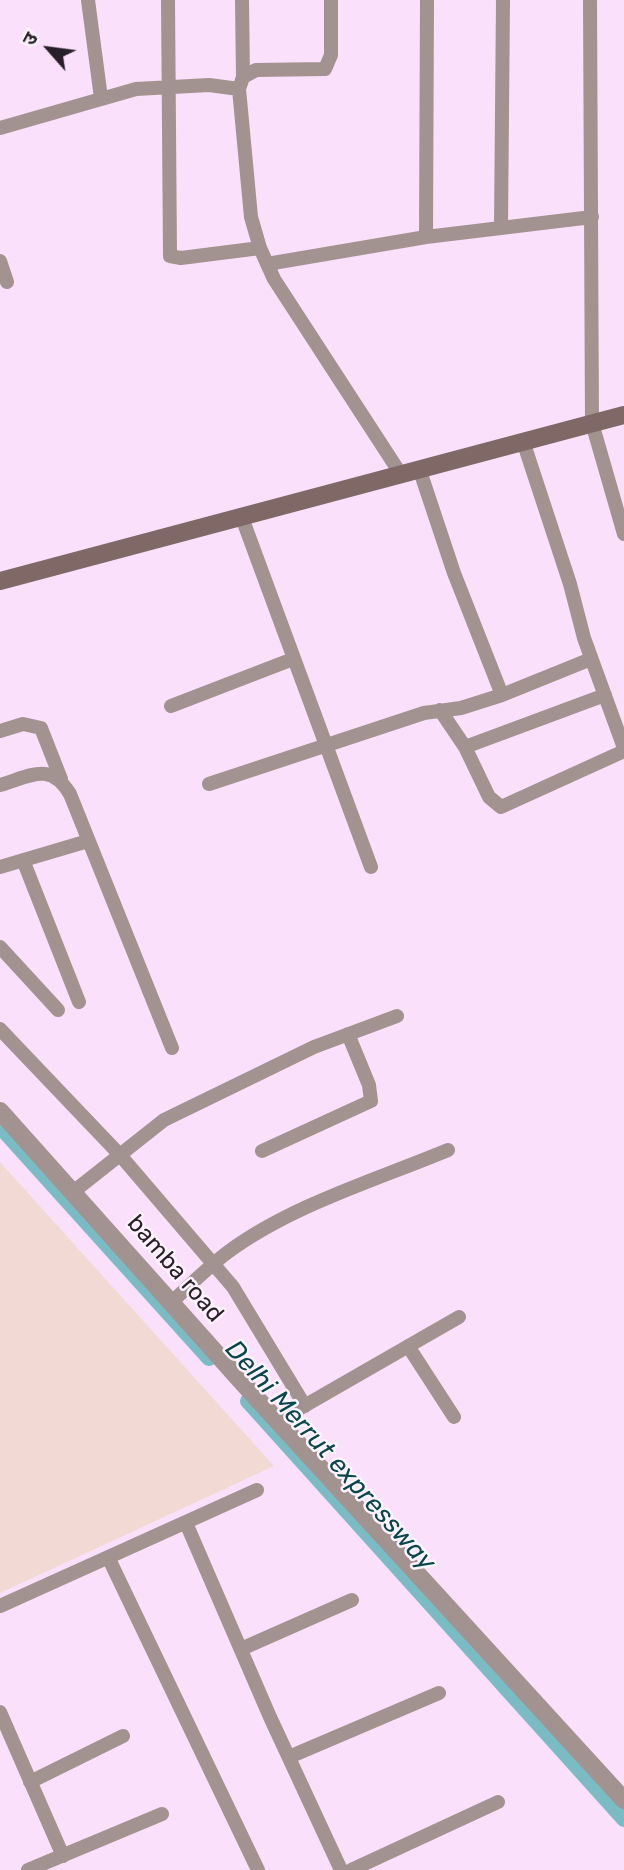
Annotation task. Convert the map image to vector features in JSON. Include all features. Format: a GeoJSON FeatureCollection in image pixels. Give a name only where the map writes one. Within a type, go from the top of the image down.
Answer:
{"type":"FeatureCollection","features":[{"type":"Feature","properties":{"kind":"main road"},"geometry":{"type":"LineString","coordinates":[[0,581],[624,415]]}},
{"type":"Feature","properties":{"kind":"street"},"geometry":{"type":"LineString","coordinates":[[88,0],[101,98]]}},
{"type":"Feature","properties":{"kind":"street"},"geometry":{"type":"LineString","coordinates":[[168,0],[170,256],[181,258],[260,248]]}},
{"type":"Feature","properties":{"kind":"street"},"geometry":{"type":"LineString","coordinates":[[242,0],[241,83],[251,217],[260,248],[267,264],[334,373],[400,473]]}},
{"type":"Feature","properties":{"kind":"street"},"geometry":{"type":"LineString","coordinates":[[0,128],[136,89],[241,83],[256,70],[325,69],[331,55],[331,0]]}},
{"type":"Feature","properties":{"kind":"street"},"geometry":{"type":"LineString","coordinates":[[426,237],[427,0]]}},
{"type":"Feature","properties":{"kind":"street"},"geometry":{"type":"LineString","coordinates":[[501,228],[503,0]]}},
{"type":"Feature","properties":{"kind":"street"},"geometry":{"type":"LineString","coordinates":[[590,0],[592,423],[624,534]]}},
{"type":"Feature","properties":{"kind":"street"},"geometry":{"type":"LineString","coordinates":[[267,264],[426,237],[592,217]]}},
{"type":"Feature","properties":{"kind":"street"},"geometry":{"type":"LineString","coordinates":[[0,261],[7,282]]}},
{"type":"Feature","properties":{"kind":"street"},"geometry":{"type":"LineString","coordinates":[[440,710],[465,747],[489,797],[501,807],[624,750],[591,659],[523,441]]}},
{"type":"Feature","properties":{"kind":"street"},"geometry":{"type":"LineString","coordinates":[[419,468],[454,573],[502,695]]}},
{"type":"Feature","properties":{"kind":"street"},"geometry":{"type":"LineString","coordinates":[[241,515],[372,867]]}},
{"type":"Feature","properties":{"kind":"street"},"geometry":{"type":"LineString","coordinates":[[171,706],[293,659]]}},
{"type":"Feature","properties":{"kind":"street"},"geometry":{"type":"LineString","coordinates":[[209,784],[325,744],[502,695],[591,659]]}},
{"type":"Feature","properties":{"kind":"street"},"geometry":{"type":"LineString","coordinates":[[465,747],[605,695]]}},
{"type":"Feature","properties":{"kind":"street"},"geometry":{"type":"LineString","coordinates":[[0,731],[23,724],[41,728],[48,739],[61,779],[172,1048]]}},
{"type":"Feature","properties":{"kind":"street"},"geometry":{"type":"LineString","coordinates":[[0,785],[46,772],[61,779]]}},
{"type":"Feature","properties":{"kind":"street"},"geometry":{"type":"LineString","coordinates":[[0,867],[88,841]]}},
{"type":"Feature","properties":{"kind":"street"},"geometry":{"type":"LineString","coordinates":[[23,860],[79,1002]]}},
{"type":"Feature","properties":{"kind":"street"},"geometry":{"type":"LineString","coordinates":[[0,947],[58,1010]]}},
{"type":"Feature","properties":{"kind":"street"},"geometry":{"type":"LineString","coordinates":[[73,1192],[164,1120],[314,1047],[397,1016]]}},
{"type":"Feature","properties":{"kind":"street"},"geometry":{"type":"LineString","coordinates":[[0,1029],[120,1155],[233,1287],[305,1406]]}},
{"type":"Feature","properties":{"kind":"street"},"geometry":{"type":"LineString","coordinates":[[262,1151],[370,1101],[369,1085],[348,1034]]}},
{"type":"Feature","properties":{"kind":"street","name":"bamba road"},"geometry":{"type":"LineString","coordinates":[[0,1111],[624,1800]]}},
{"type":"Feature","properties":{"kind":"street"},"geometry":{"type":"LineString","coordinates":[[172,1302],[214,1264],[255,1236],[313,1207],[448,1150]]}},
{"type":"Feature","properties":{"kind":"street"},"geometry":{"type":"LineString","coordinates":[[278,1421],[459,1317]]}},
{"type":"Feature","properties":{"kind":"street"},"geometry":{"type":"LineString","coordinates":[[408,1346],[454,1417]]}},
{"type":"Feature","properties":{"kind":"street"},"geometry":{"type":"LineString","coordinates":[[0,1606],[257,1490]]}},
{"type":"Feature","properties":{"kind":"street"},"geometry":{"type":"LineString","coordinates":[[187,1523],[341,1870]]}},
{"type":"Feature","properties":{"kind":"street"},"geometry":{"type":"LineString","coordinates":[[109,1559],[258,1870]]}},
{"type":"Feature","properties":{"kind":"street"},"geometry":{"type":"LineString","coordinates":[[241,1649],[352,1600]]}},
{"type":"Feature","properties":{"kind":"street"},"geometry":{"type":"LineString","coordinates":[[289,1758],[439,1693]]}},
{"type":"Feature","properties":{"kind":"street"},"geometry":{"type":"LineString","coordinates":[[1,1717],[63,1856]]}},
{"type":"Feature","properties":{"kind":"street"},"geometry":{"type":"LineString","coordinates":[[30,1782],[123,1736]]}},
{"type":"Feature","properties":{"kind":"street"},"geometry":{"type":"LineString","coordinates":[[351,1870],[498,1802]]}},
{"type":"Feature","properties":{"kind":"street"},"geometry":{"type":"LineString","coordinates":[[28,1870],[162,1814]]}},
{"type":"Feature","properties":{"kind":"shaded area"},"geometry":{"type":"Polygon","coordinates":[[[0,1162],[274,1466],[0,1593],[0,1162]]]}},
{"type":"Feature","properties":{"kind":"waterway","name":"Delhi Merrut expressway"},"geometry":{"type":"LineString","coordinates":[[0,1126],[209,1358]]}},
{"type":"Feature","properties":{"kind":"waterway","name":"Delhi Merrut expressway"},"geometry":{"type":"LineString","coordinates":[[248,1401],[624,1819]]}}]}
